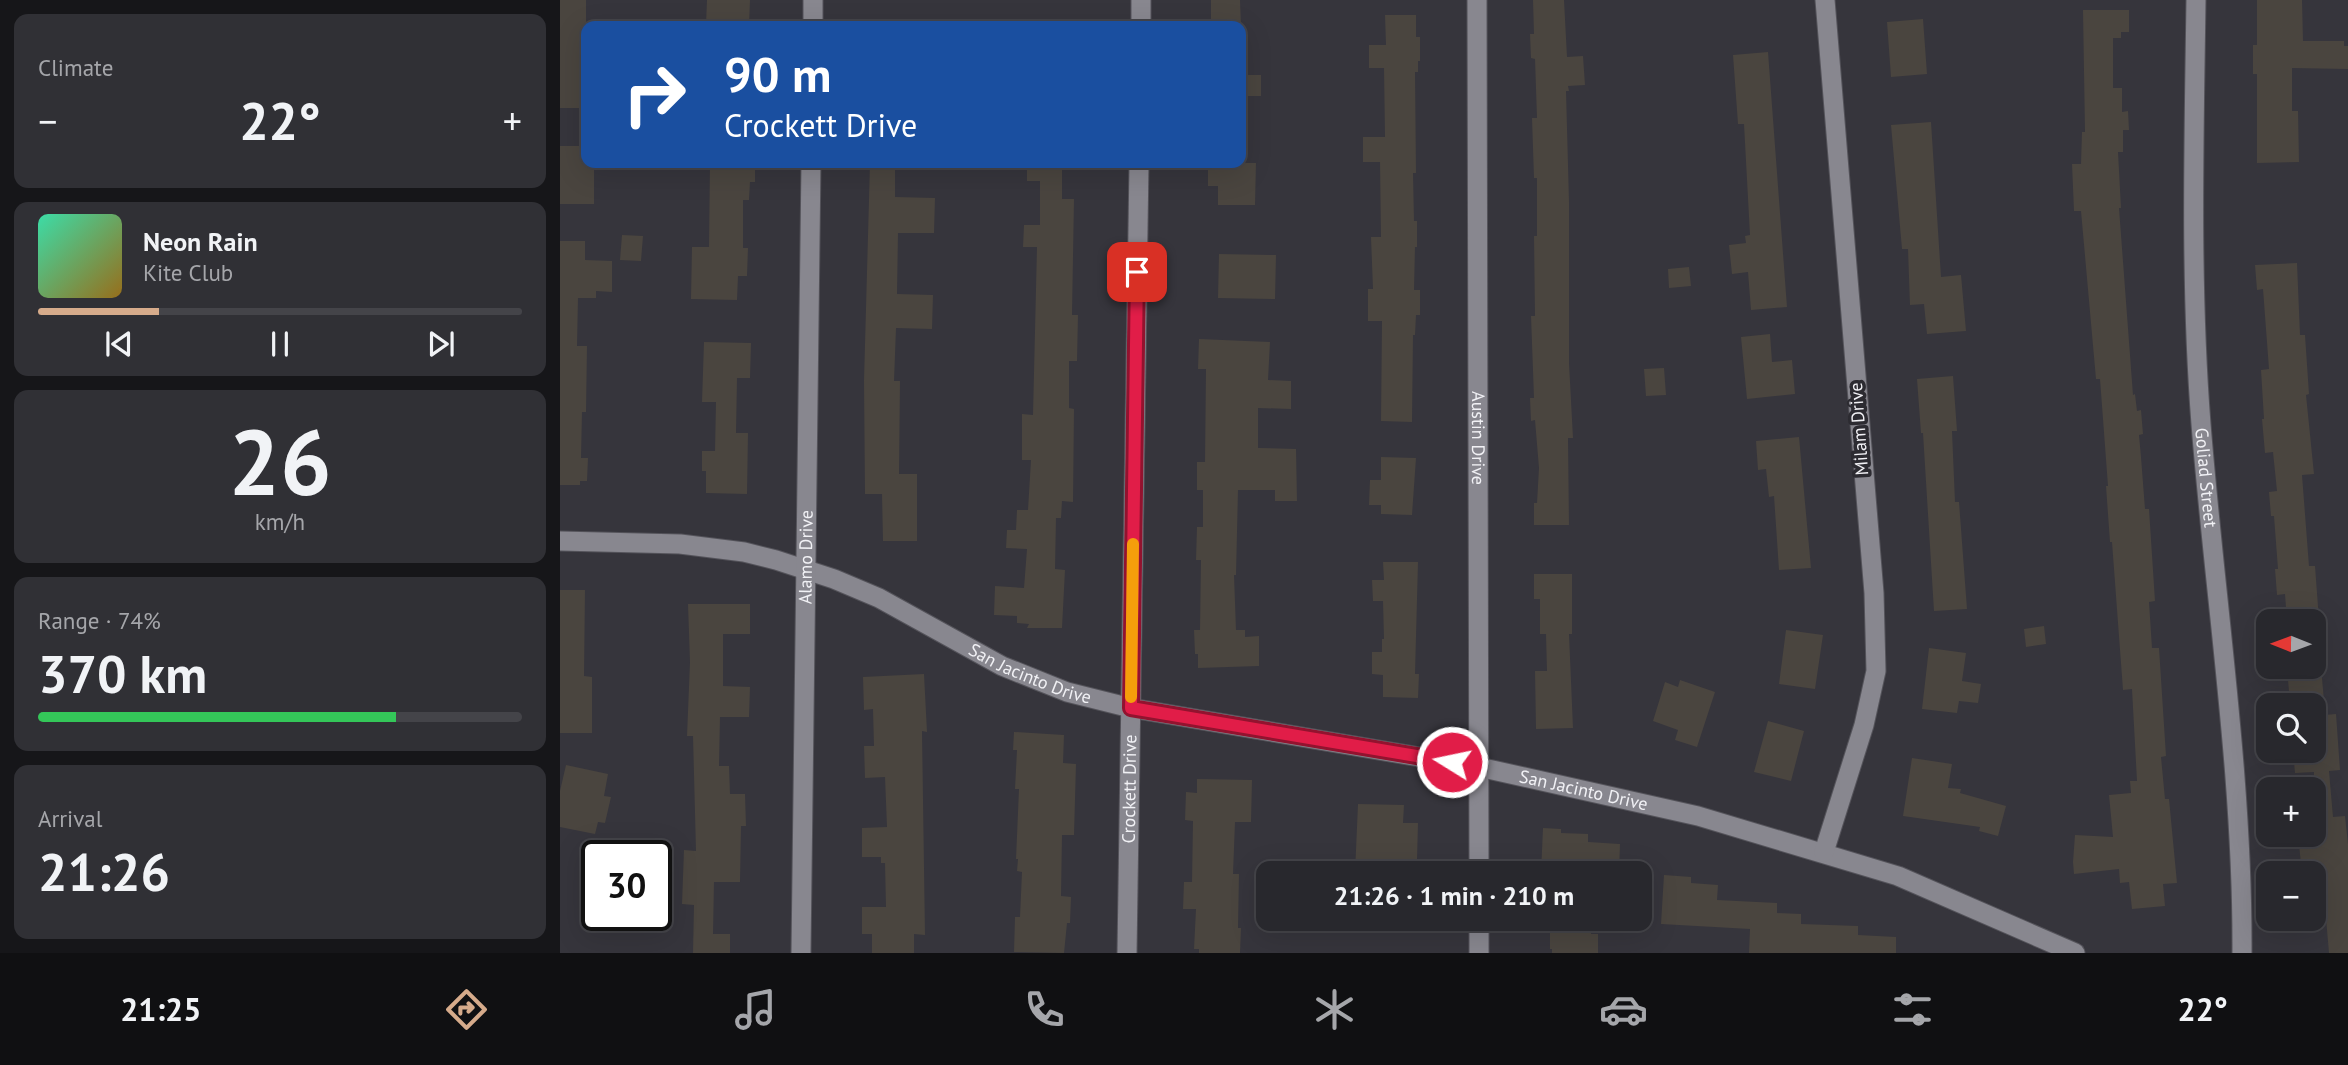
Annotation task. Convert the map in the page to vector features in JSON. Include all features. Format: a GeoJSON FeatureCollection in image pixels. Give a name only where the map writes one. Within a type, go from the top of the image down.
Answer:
{"type":"FeatureCollection","features":[{"type":"Feature","properties":{"kind":"street"},"geometry":{"type":"LineString","coordinates":[[813,0],[813,21]]}},
{"type":"Feature","properties":{"kind":"street"},"geometry":{"type":"LineString","coordinates":[[1141,0],[1141,21]]}},
{"type":"Feature","properties":{"kind":"street","name":"Austin Drive"},"geometry":{"type":"LineString","coordinates":[[1477,0],[1479,861]]}},
{"type":"Feature","properties":{"kind":"street","name":"Milam Drive"},"geometry":{"type":"LineString","coordinates":[[1824,852],[1864,725],[1876,671],[1874,593],[1825,0]]}},
{"type":"Feature","properties":{"kind":"street","name":"Goliad Street"},"geometry":{"type":"LineString","coordinates":[[2196,0],[2193,256],[2196,334],[2201,423],[2241,850],[2242,953]]}},
{"type":"Feature","properties":{"kind":"street","name":"Alamo Drive"},"geometry":{"type":"LineString","coordinates":[[801,953],[811,168]]}},
{"type":"Feature","properties":{"kind":"street","name":"Crockett Drive"},"geometry":{"type":"LineString","coordinates":[[1127,953],[1139,168]]}},
{"type":"Feature","properties":{"kind":"street","name":"San Jacinto Drive"},"geometry":{"type":"LineString","coordinates":[[560,541],[652,542],[712,547],[776,560],[879,598],[1020,674],[1067,692],[1131,708],[1479,766],[1699,816],[1824,852],[1933,889],[2075,953]]}},
{"type":"Feature","properties":{"kind":"street"},"geometry":{"type":"LineString","coordinates":[[1479,931],[1479,953]]}},
{"type":"Feature","properties":{"kind":"building"},"geometry":{"type":"Polygon","coordinates":[[[560,0],[586,0],[586,21],[581,21],[581,108],[560,108],[560,0]]]}},
{"type":"Feature","properties":{"kind":"building"},"geometry":{"type":"Polygon","coordinates":[[[707,0],[750,0],[749,21],[706,21],[707,0]]]}},
{"type":"Feature","properties":{"kind":"building"},"geometry":{"type":"Polygon","coordinates":[[[1211,0],[1240,0],[1241,21],[1211,21],[1211,0]]]}},
{"type":"Feature","properties":{"kind":"building"},"geometry":{"type":"Polygon","coordinates":[[[1533,0],[1564,0],[1567,57],[1583,56],[1585,85],[1568,86],[1569,91],[1566,91],[1569,363],[1573,438],[1568,438],[1569,525],[1534,525],[1539,468],[1535,420],[1531,421],[1530,398],[1534,398],[1531,316],[1535,316],[1534,236],[1537,236],[1537,178],[1534,178],[1532,118],[1537,118],[1535,59],[1531,58],[1530,34],[1534,34],[1533,0]]]}},
{"type":"Feature","properties":{"kind":"building"},"geometry":{"type":"Polygon","coordinates":[[[2257,0],[2302,0],[2303,41],[2344,41],[2344,46],[2348,46],[2348,69],[2292,68],[2292,111],[2298,111],[2299,162],[2257,163],[2257,74],[2253,74],[2253,45],[2257,45],[2257,0]]]}},
{"type":"Feature","properties":{"kind":"building"},"geometry":{"type":"Polygon","coordinates":[[[2083,10],[2129,10],[2129,32],[2121,32],[2121,38],[2113,38],[2113,88],[2122,88],[2122,112],[2128,111],[2129,130],[2123,130],[2123,152],[2118,152],[2119,208],[2133,395],[2135,394],[2137,411],[2141,410],[2143,434],[2139,435],[2145,509],[2149,509],[2155,601],[2149,602],[2152,648],[2159,648],[2166,756],[2161,757],[2165,799],[2169,799],[2177,883],[2163,884],[2165,906],[2132,909],[2129,882],[2120,883],[2119,869],[2074,874],[2073,862],[2075,835],[2113,837],[2109,795],[2131,793],[2130,781],[2137,781],[2132,689],[2123,690],[2100,379],[2096,379],[2081,211],[2074,211],[2072,164],[2081,164],[2082,132],[2085,132],[2083,10]]]}},
{"type":"Feature","properties":{"kind":"building"},"geometry":{"type":"Polygon","coordinates":[[[1385,15],[1416,15],[1416,37],[1420,37],[1420,61],[1418,72],[1415,72],[1416,173],[1413,173],[1414,221],[1417,221],[1414,290],[1420,290],[1420,315],[1416,315],[1413,335],[1412,422],[1381,421],[1382,321],[1368,321],[1368,289],[1373,289],[1371,237],[1381,237],[1380,162],[1363,162],[1363,137],[1385,137],[1384,68],[1369,68],[1369,45],[1386,45],[1385,15]]]}},
{"type":"Feature","properties":{"kind":"building"},"geometry":{"type":"Polygon","coordinates":[[[1923,19],[1927,74],[1891,77],[1887,22],[1923,19]]]}},
{"type":"Feature","properties":{"kind":"building"},"geometry":{"type":"Polygon","coordinates":[[[1768,52],[1787,307],[1751,310],[1748,272],[1732,274],[1729,245],[1746,243],[1745,236],[1750,235],[1744,124],[1738,124],[1733,55],[1768,52]]]}},
{"type":"Feature","properties":{"kind":"building"},"geometry":{"type":"Polygon","coordinates":[[[1246,75],[1261,75],[1261,96],[1246,96],[1246,75]]]}},
{"type":"Feature","properties":{"kind":"building"},"geometry":{"type":"Polygon","coordinates":[[[1931,122],[1941,277],[1961,275],[1966,331],[1927,334],[1924,304],[1910,305],[1908,249],[1902,249],[1891,125],[1931,122]]]}},
{"type":"Feature","properties":{"kind":"building"},"geometry":{"type":"Polygon","coordinates":[[[560,146],[581,146],[581,168],[594,168],[594,204],[560,204],[560,146]]]}},
{"type":"Feature","properties":{"kind":"building"},"geometry":{"type":"Polygon","coordinates":[[[1246,163],[1256,163],[1255,205],[1218,205],[1218,186],[1208,186],[1208,168],[1246,168],[1246,163]]]}},
{"type":"Feature","properties":{"kind":"building"},"geometry":{"type":"Polygon","coordinates":[[[710,168],[755,168],[755,182],[750,182],[749,200],[743,200],[743,248],[748,248],[747,276],[738,276],[737,300],[691,299],[692,247],[709,247],[710,168]]]}},
{"type":"Feature","properties":{"kind":"building"},"geometry":{"type":"Polygon","coordinates":[[[870,168],[895,168],[895,197],[935,198],[934,233],[898,233],[897,294],[933,295],[932,329],[896,328],[894,381],[900,381],[899,474],[917,474],[917,541],[883,541],[882,494],[865,494],[864,381],[870,168]]]}},
{"type":"Feature","properties":{"kind":"building"},"geometry":{"type":"Polygon","coordinates":[[[1027,168],[1062,168],[1062,199],[1074,199],[1072,315],[1078,315],[1077,361],[1069,361],[1069,408],[1074,409],[1073,502],[1062,501],[1061,518],[1056,518],[1055,569],[1065,570],[1062,628],[1027,628],[1029,624],[1017,623],[1017,616],[994,615],[995,586],[1024,588],[1027,549],[1006,548],[1007,530],[1016,530],[1017,510],[1028,510],[1031,460],[1022,460],[1022,414],[1033,415],[1037,247],[1023,247],[1024,225],[1040,225],[1040,181],[1027,181],[1027,168]]]}},
{"type":"Feature","properties":{"kind":"building"},"geometry":{"type":"Polygon","coordinates":[[[622,235],[643,236],[641,261],[620,260],[622,235]]]}},
{"type":"Feature","properties":{"kind":"building"},"geometry":{"type":"Polygon","coordinates":[[[560,241],[585,241],[585,260],[612,261],[612,292],[596,291],[596,298],[578,298],[577,346],[587,346],[586,412],[582,412],[581,458],[588,458],[587,481],[580,481],[580,485],[560,485],[560,241]]]}},
{"type":"Feature","properties":{"kind":"building"},"geometry":{"type":"Polygon","coordinates":[[[1219,254],[1276,255],[1275,299],[1218,298],[1219,254]]]}},
{"type":"Feature","properties":{"kind":"building"},"geometry":{"type":"Polygon","coordinates":[[[2297,263],[2300,335],[2305,335],[2309,394],[2306,395],[2314,474],[2302,475],[2309,566],[2315,566],[2318,609],[2286,609],[2285,594],[2277,595],[2274,516],[2271,516],[2269,492],[2277,491],[2273,452],[2265,453],[2262,419],[2261,370],[2269,369],[2263,289],[2257,290],[2255,265],[2297,263]]]}},
{"type":"Feature","properties":{"kind":"building"},"geometry":{"type":"Polygon","coordinates":[[[1689,267],[1691,286],[1669,288],[1668,269],[1689,267]]]}},
{"type":"Feature","properties":{"kind":"building"},"geometry":{"type":"Polygon","coordinates":[[[1770,334],[1772,362],[1792,360],[1795,394],[1747,399],[1741,337],[1770,334]]]}},
{"type":"Feature","properties":{"kind":"building"},"geometry":{"type":"Polygon","coordinates":[[[1199,339],[1270,342],[1268,380],[1291,381],[1291,409],[1258,408],[1258,448],[1296,449],[1297,501],[1275,501],[1275,490],[1238,490],[1234,575],[1236,630],[1245,630],[1245,637],[1259,636],[1259,666],[1198,668],[1198,654],[1195,654],[1194,630],[1200,630],[1201,560],[1196,560],[1197,527],[1203,527],[1203,490],[1197,490],[1197,462],[1205,462],[1206,369],[1198,369],[1199,339]]]}},
{"type":"Feature","properties":{"kind":"building"},"geometry":{"type":"Polygon","coordinates":[[[704,342],[751,343],[750,378],[737,378],[736,433],[748,433],[747,494],[706,493],[702,451],[715,451],[716,402],[702,402],[704,342]]]}},
{"type":"Feature","properties":{"kind":"building"},"geometry":{"type":"Polygon","coordinates":[[[1664,368],[1666,395],[1646,396],[1644,369],[1664,368]]]}},
{"type":"Feature","properties":{"kind":"building"},"geometry":{"type":"Polygon","coordinates":[[[1953,376],[1957,431],[1952,431],[1955,502],[1959,502],[1967,609],[1934,611],[1917,379],[1953,376]]]}},
{"type":"Feature","properties":{"kind":"building"},"geometry":{"type":"Polygon","coordinates":[[[1799,437],[1811,568],[1779,570],[1774,496],[1769,497],[1766,469],[1758,470],[1756,441],[1799,437]]]}},
{"type":"Feature","properties":{"kind":"building"},"geometry":{"type":"Polygon","coordinates":[[[1381,457],[1416,458],[1412,515],[1381,514],[1381,505],[1369,505],[1370,480],[1381,480],[1381,457]]]}},
{"type":"Feature","properties":{"kind":"building"},"geometry":{"type":"Polygon","coordinates":[[[1383,562],[1418,562],[1415,674],[1419,674],[1418,698],[1383,697],[1383,675],[1372,674],[1372,652],[1382,652],[1384,639],[1383,601],[1373,601],[1372,580],[1384,580],[1383,562]]]}},
{"type":"Feature","properties":{"kind":"building"},"geometry":{"type":"Polygon","coordinates":[[[1534,574],[1572,574],[1572,634],[1569,634],[1573,728],[1536,729],[1535,671],[1547,671],[1546,634],[1540,634],[1540,599],[1534,599],[1534,574]]]}},
{"type":"Feature","properties":{"kind":"building"},"geometry":{"type":"Polygon","coordinates":[[[560,590],[585,590],[584,676],[592,677],[592,733],[560,733],[560,590]]]}},
{"type":"Feature","properties":{"kind":"building"},"geometry":{"type":"Polygon","coordinates":[[[688,604],[750,604],[750,634],[723,634],[723,686],[750,687],[749,717],[720,717],[719,766],[729,766],[730,794],[745,794],[746,826],[741,826],[740,882],[714,882],[713,934],[730,934],[730,953],[693,953],[694,905],[682,904],[684,850],[696,851],[693,736],[687,736],[690,662],[688,604]]]}},
{"type":"Feature","properties":{"kind":"building"},"geometry":{"type":"Polygon","coordinates":[[[2044,626],[2046,644],[2026,647],[2024,629],[2044,626]]]}},
{"type":"Feature","properties":{"kind":"building"},"geometry":{"type":"Polygon","coordinates":[[[1786,630],[1823,635],[1815,689],[1779,684],[1786,630]]]}},
{"type":"Feature","properties":{"kind":"building"},"geometry":{"type":"Polygon","coordinates":[[[1929,648],[1966,653],[1962,681],[1981,684],[1978,703],[1959,701],[1957,713],[1922,709],[1929,648]]]}},
{"type":"Feature","properties":{"kind":"building"},"geometry":{"type":"Polygon","coordinates":[[[924,674],[927,732],[922,731],[925,935],[914,934],[914,953],[872,953],[872,934],[862,934],[862,907],[886,907],[885,863],[881,863],[881,857],[862,857],[862,828],[887,827],[885,777],[865,778],[864,746],[874,746],[873,709],[864,710],[863,677],[924,674]]]}},
{"type":"Feature","properties":{"kind":"building"},"geometry":{"type":"Polygon","coordinates":[[[2288,679],[2322,679],[2323,693],[2289,693],[2288,679]]]}},
{"type":"Feature","properties":{"kind":"building"},"geometry":{"type":"Polygon","coordinates":[[[1680,680],[1715,692],[1697,747],[1675,740],[1678,730],[1653,721],[1665,682],[1678,687],[1680,680]]]}},
{"type":"Feature","properties":{"kind":"building"},"geometry":{"type":"Polygon","coordinates":[[[2336,714],[2340,770],[2329,771],[2333,817],[2345,816],[2348,844],[2348,953],[2329,953],[2326,861],[2301,861],[2299,847],[2326,847],[2326,777],[2314,777],[2314,772],[2295,773],[2294,763],[2326,763],[2326,715],[2336,714]]]}},
{"type":"Feature","properties":{"kind":"building"},"geometry":{"type":"Polygon","coordinates":[[[1768,721],[1804,731],[1791,781],[1754,772],[1768,721]]]}},
{"type":"Feature","properties":{"kind":"building"},"geometry":{"type":"Polygon","coordinates":[[[1014,732],[1064,735],[1063,763],[1076,764],[1074,835],[1062,835],[1061,896],[1071,897],[1070,923],[1067,923],[1064,953],[1014,952],[1015,917],[1020,917],[1022,872],[1017,871],[1016,859],[1019,789],[1015,789],[1017,750],[1013,750],[1014,732]]]}},
{"type":"Feature","properties":{"kind":"building"},"geometry":{"type":"Polygon","coordinates":[[[1912,758],[1952,764],[1948,788],[1961,789],[1960,793],[2006,806],[1998,836],[1979,831],[1980,827],[1903,816],[1912,758]]]}},
{"type":"Feature","properties":{"kind":"building"},"geometry":{"type":"Polygon","coordinates":[[[566,765],[608,774],[604,796],[611,797],[605,823],[598,822],[595,834],[560,827],[560,791],[566,765]]]}},
{"type":"Feature","properties":{"kind":"building"},"geometry":{"type":"Polygon","coordinates":[[[1197,779],[1252,780],[1251,822],[1235,822],[1233,874],[1239,874],[1240,953],[1199,953],[1199,949],[1194,949],[1196,909],[1183,909],[1184,882],[1192,882],[1193,821],[1185,820],[1186,792],[1197,793],[1197,779]]]}},
{"type":"Feature","properties":{"kind":"building"},"geometry":{"type":"Polygon","coordinates":[[[1358,804],[1404,805],[1403,823],[1418,823],[1417,860],[1356,861],[1358,804]]]}},
{"type":"Feature","properties":{"kind":"building"},"geometry":{"type":"Polygon","coordinates":[[[1543,828],[1561,829],[1561,833],[1588,834],[1588,842],[1620,844],[1619,861],[1542,861],[1543,828]]]}},
{"type":"Feature","properties":{"kind":"building"},"geometry":{"type":"Polygon","coordinates":[[[1664,875],[1691,877],[1691,883],[1718,885],[1717,900],[1777,903],[1777,913],[1801,914],[1801,924],[1858,926],[1858,935],[1896,937],[1896,953],[1749,953],[1750,929],[1661,924],[1664,875]]]}},
{"type":"Feature","properties":{"kind":"building"},"geometry":{"type":"Polygon","coordinates":[[[1550,931],[1591,931],[1591,934],[1598,934],[1598,953],[1552,953],[1550,931]]]}},
{"type":"Feature","properties":{"kind":"slow traffic"},"geometry":{"type":"LineString","coordinates":[[1131,697],[1133,544]]}},
{"type":"Feature","properties":{"kind":"route"},"geometry":{"type":"LineString","coordinates":[[1137,272],[1131,708],[1452,762]]}}]}
